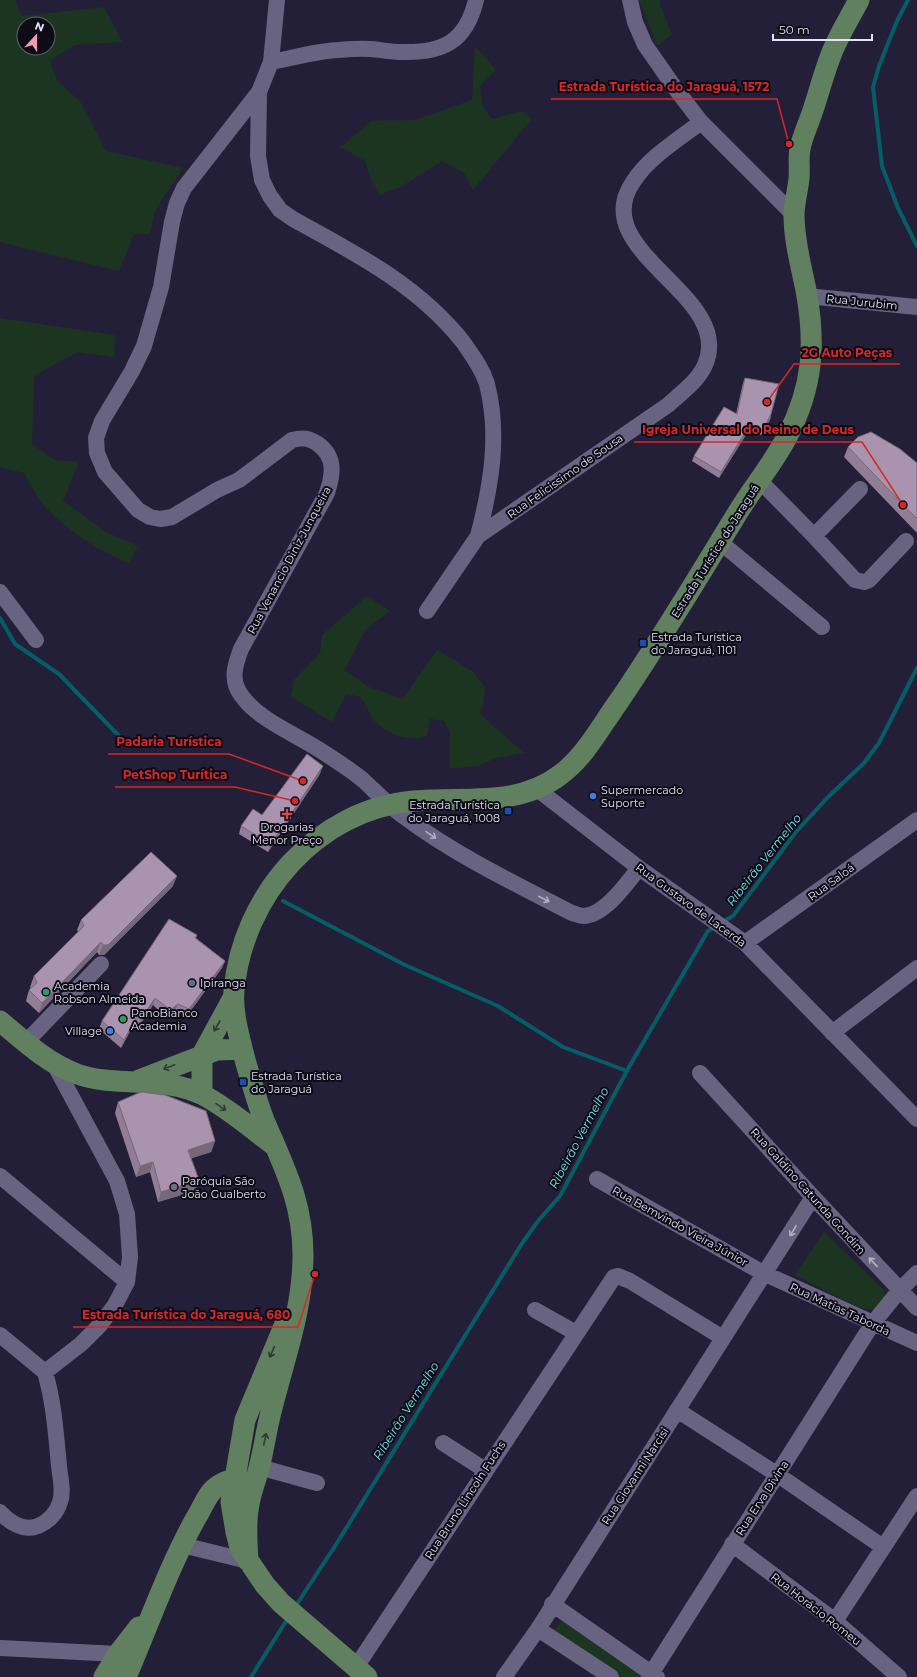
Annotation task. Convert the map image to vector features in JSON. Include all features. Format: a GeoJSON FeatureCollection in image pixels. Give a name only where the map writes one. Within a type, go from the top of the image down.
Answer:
{"type":"FeatureCollection","features":[{"type":"Feature","properties":{"kind":"main road","name":"Estrada Turística do Jaraguá"},"geometry":{"type":"LineString","coordinates":[[244,1501],[259,1467],[271,1411],[295,1324],[301,1292],[303,1236],[298,1204],[277,1147],[262,1114],[242,1049],[234,1016],[233,998],[235,975],[246,937],[260,905],[283,870],[317,838],[342,821],[388,803],[419,800],[478,801],[536,789],[556,779],[570,767],[598,732],[682,605],[720,542],[785,441],[802,402],[810,372],[812,338],[794,215],[799,178],[800,147],[833,49],[859,0]]}},
{"type":"Feature","properties":{"kind":"main road"},"geometry":{"type":"LineString","coordinates":[[202,1094],[202,1055],[233,998]]}},
{"type":"Feature","properties":{"kind":"main road"},"geometry":{"type":"LineString","coordinates":[[0,1021],[54,1064],[78,1075],[174,1086],[202,1094],[241,1120],[277,1147]]}},
{"type":"Feature","properties":{"kind":"main road"},"geometry":{"type":"LineString","coordinates":[[136,1081],[217,1050],[242,1049]]}},
{"type":"Feature","properties":{"kind":"main road"},"geometry":{"type":"LineString","coordinates":[[241,1120],[254,1122],[262,1114]]}},
{"type":"Feature","properties":{"kind":"main road","name":"Estrada Turística do Jaraguá"},"geometry":{"type":"LineString","coordinates":[[244,1501],[234,1479],[245,1420],[273,1348],[301,1292]]}},
{"type":"Feature","properties":{"kind":"main road"},"geometry":{"type":"LineString","coordinates":[[104,1677],[126,1663],[153,1609],[184,1540],[214,1490],[234,1439],[245,1420]]}},
{"type":"Feature","properties":{"kind":"main road"},"geometry":{"type":"LineString","coordinates":[[214,1490],[221,1484],[234,1479],[244,1482],[240,1548],[248,1561],[265,1585],[281,1603],[361,1672]]}},
{"type":"Feature","properties":{"kind":"main road"},"geometry":{"type":"LineString","coordinates":[[184,1540],[202,1524],[244,1501]]}},
{"type":"Feature","properties":{"kind":"street"},"geometry":{"type":"LineString","coordinates":[[277,0],[271,62],[259,92],[258,156],[262,180],[280,210],[293,219],[387,272],[416,294],[451,327],[475,358],[486,382],[489,396],[493,416],[494,450],[489,495],[478,536]]}},
{"type":"Feature","properties":{"kind":"street"},"geometry":{"type":"LineString","coordinates":[[271,62],[336,50],[371,49],[401,52],[426,52],[444,47],[456,39],[464,28],[476,0]]}},
{"type":"Feature","properties":{"kind":"street"},"geometry":{"type":"LineString","coordinates":[[630,0],[635,22],[645,45],[701,122],[794,215]]}},
{"type":"Feature","properties":{"kind":"street","name":"Rua Venancio Diniz Junqueira"},"geometry":{"type":"LineString","coordinates":[[259,92],[184,188],[177,203],[172,222],[161,287],[144,346],[132,371],[102,421],[96,438],[97,453],[105,472],[138,510],[150,517],[160,519],[172,517],[217,490],[239,480],[292,440],[302,437],[312,440],[326,450],[332,462],[332,478],[327,493],[241,649],[234,668],[235,682],[240,695],[254,708],[280,727],[323,752],[361,779],[405,818],[442,843],[489,870],[572,913],[584,916],[592,914],[605,907],[639,868]]}},
{"type":"Feature","properties":{"kind":"street","name":"Rua Felicissimo de Sousa"},"geometry":{"type":"LineString","coordinates":[[427,611],[478,536],[668,404],[694,381],[705,366],[709,354],[708,339],[700,317],[681,292],[630,237],[624,221],[623,209],[625,198],[632,183],[642,170],[701,122]]}},
{"type":"Feature","properties":{"kind":"street","name":"Rua Jurubim"},"geometry":{"type":"LineString","coordinates":[[807,296],[915,307]]}},
{"type":"Feature","properties":{"kind":"street"},"geometry":{"type":"LineString","coordinates":[[759,480],[855,580],[864,582],[869,580],[906,541]]}},
{"type":"Feature","properties":{"kind":"street"},"geometry":{"type":"LineString","coordinates":[[814,536],[860,488]]}},
{"type":"Feature","properties":{"kind":"street"},"geometry":{"type":"LineString","coordinates":[[720,542],[822,627]]}},
{"type":"Feature","properties":{"kind":"street"},"geometry":{"type":"LineString","coordinates":[[0,592],[36,640]]}},
{"type":"Feature","properties":{"kind":"street","name":"Rua Gustavo de Lacerda"},"geometry":{"type":"LineString","coordinates":[[536,789],[639,868],[741,939],[832,1034],[917,1118]]}},
{"type":"Feature","properties":{"kind":"street","name":"Rua Saloá"},"geometry":{"type":"LineString","coordinates":[[741,939],[917,820]]}},
{"type":"Feature","properties":{"kind":"street"},"geometry":{"type":"LineString","coordinates":[[26,1042],[101,964]]}},
{"type":"Feature","properties":{"kind":"street"},"geometry":{"type":"LineString","coordinates":[[832,1034],[917,968]]}},
{"type":"Feature","properties":{"kind":"street"},"geometry":{"type":"LineString","coordinates":[[45,1372],[82,1344],[116,1305],[127,1282],[130,1257],[127,1214],[116,1181],[54,1064]]}},
{"type":"Feature","properties":{"kind":"street","name":"Rua Galdino Catunda Gondim"},"geometry":{"type":"LineString","coordinates":[[700,1073],[899,1291],[917,1308]]}},
{"type":"Feature","properties":{"kind":"street"},"geometry":{"type":"LineString","coordinates":[[0,1176],[127,1282]]}},
{"type":"Feature","properties":{"kind":"street","name":"Rua Bemvindo Vieira Júnior"},"geometry":{"type":"LineString","coordinates":[[597,1180],[763,1274]]}},
{"type":"Feature","properties":{"kind":"street","name":"Rua Giovanni Narcisi"},"geometry":{"type":"LineString","coordinates":[[504,1677],[538,1629],[552,1604],[813,1197]]}},
{"type":"Feature","properties":{"kind":"street","name":"Rua Matias Taborda"},"geometry":{"type":"LineString","coordinates":[[763,1274],[917,1344]]}},
{"type":"Feature","properties":{"kind":"street","name":"Rua Erva Divina"},"geometry":{"type":"LineString","coordinates":[[652,1676],[732,1544],[778,1475],[873,1323],[899,1291],[917,1274]]}},
{"type":"Feature","properties":{"kind":"street","name":"Rua Bruno Lincoln Fuchs"},"geometry":{"type":"LineString","coordinates":[[361,1672],[485,1470],[610,1281],[618,1276],[630,1281],[723,1338]]}},
{"type":"Feature","properties":{"kind":"street"},"geometry":{"type":"LineString","coordinates":[[535,1310],[576,1333]]}},
{"type":"Feature","properties":{"kind":"street"},"geometry":{"type":"LineString","coordinates":[[0,1334],[45,1372],[51,1394],[62,1495],[61,1502],[56,1513],[47,1522],[37,1527],[17,1525],[0,1512]]}},
{"type":"Feature","properties":{"kind":"street"},"geometry":{"type":"LineString","coordinates":[[676,1410],[778,1475],[883,1547]]}},
{"type":"Feature","properties":{"kind":"street"},"geometry":{"type":"LineString","coordinates":[[443,1443],[485,1470]]}},
{"type":"Feature","properties":{"kind":"street"},"geometry":{"type":"LineString","coordinates":[[259,1467],[317,1483]]}},
{"type":"Feature","properties":{"kind":"street"},"geometry":{"type":"LineString","coordinates":[[835,1621],[917,1496]]}},
{"type":"Feature","properties":{"kind":"street"},"geometry":{"type":"LineString","coordinates":[[184,1540],[248,1561]]}},
{"type":"Feature","properties":{"kind":"street","name":"Rua Horácio Romeu"},"geometry":{"type":"LineString","coordinates":[[732,1544],[835,1621],[899,1677]]}},
{"type":"Feature","properties":{"kind":"street"},"geometry":{"type":"LineString","coordinates":[[552,1604],[652,1676]]}},
{"type":"Feature","properties":{"kind":"street"},"geometry":{"type":"LineString","coordinates":[[538,1629],[611,1677]]}},
{"type":"Feature","properties":{"kind":"street"},"geometry":{"type":"LineString","coordinates":[[0,1648],[126,1663]]}},
{"type":"Feature","properties":{"kind":"green space"},"geometry":{"type":"Polygon","coordinates":[[[0,0],[15,0],[22,16],[104,7],[122,42],[75,45],[52,59],[50,63],[58,82],[80,101],[106,151],[183,168],[155,210],[150,234],[134,234],[119,271],[0,242],[0,0]]]}},
{"type":"Feature","properties":{"kind":"green space"},"geometry":{"type":"Polygon","coordinates":[[[639,0],[660,0],[660,5],[672,34],[657,46],[639,0]]]}},
{"type":"Feature","properties":{"kind":"green space"},"geometry":{"type":"Polygon","coordinates":[[[475,46],[496,70],[480,86],[482,106],[492,119],[523,111],[531,120],[473,190],[464,173],[442,161],[401,187],[379,195],[371,179],[365,161],[341,147],[371,121],[415,120],[472,100],[475,46]]]}},
{"type":"Feature","properties":{"kind":"green space"},"geometry":{"type":"Polygon","coordinates":[[[0,318],[115,335],[114,357],[77,352],[34,376],[32,444],[55,460],[79,462],[63,501],[106,532],[138,546],[129,563],[94,546],[62,523],[43,504],[24,473],[0,467],[0,318]]]}},
{"type":"Feature","properties":{"kind":"green space"},"geometry":{"type":"Polygon","coordinates":[[[367,596],[390,611],[365,630],[345,670],[369,687],[403,699],[437,650],[472,671],[485,687],[483,707],[479,713],[524,753],[495,758],[479,766],[450,768],[450,732],[444,721],[430,719],[427,736],[420,738],[405,737],[391,733],[378,724],[373,719],[361,697],[346,694],[332,722],[291,697],[294,680],[320,653],[322,635],[367,596]]]}},
{"type":"Feature","properties":{"kind":"green space"},"geometry":{"type":"Polygon","coordinates":[[[824,1232],[884,1290],[885,1297],[874,1310],[855,1306],[795,1275],[824,1232]]]}},
{"type":"Feature","properties":{"kind":"green space"},"geometry":{"type":"Polygon","coordinates":[[[563,1618],[648,1677],[622,1677],[554,1630],[563,1618]]]}},
{"type":"Feature","properties":{"kind":"building"},"geometry":{"type":"Polygon","coordinates":[[[745,378],[779,384],[771,414],[763,430],[750,424],[721,472],[694,456],[724,407],[737,414],[745,378]]]}},
{"type":"Feature","properties":{"kind":"building"},"geometry":{"type":"Polygon","coordinates":[[[871,432],[900,449],[917,463],[917,519],[848,447],[858,437],[871,432]]]}},
{"type":"Feature","properties":{"kind":"building"},"geometry":{"type":"Polygon","coordinates":[[[307,754],[323,766],[271,844],[241,826],[253,809],[262,815],[307,754]]]}},
{"type":"Feature","properties":{"kind":"building"},"geometry":{"type":"Polygon","coordinates":[[[151,852],[177,876],[108,945],[103,945],[101,942],[42,1003],[29,990],[37,983],[34,976],[84,926],[81,920],[151,852]]]}},
{"type":"Feature","properties":{"kind":"building"},"geometry":{"type":"Polygon","coordinates":[[[169,919],[197,935],[195,938],[225,961],[189,1009],[178,1004],[170,1010],[155,998],[141,1019],[137,1016],[124,1040],[102,1021],[169,919]]]}},
{"type":"Feature","properties":{"kind":"building"},"geometry":{"type":"Polygon","coordinates":[[[141,1092],[165,1095],[206,1111],[215,1141],[188,1150],[199,1180],[161,1192],[153,1162],[140,1166],[118,1102],[141,1092]]]}},
{"type":"Feature","properties":{"kind":"waterway","name":"Ribeirão Vermelho"},"geometry":{"type":"LineString","coordinates":[[908,0],[897,21],[879,66],[873,87],[882,166],[898,208],[917,246]]}},
{"type":"Feature","properties":{"kind":"waterway"},"geometry":{"type":"LineString","coordinates":[[0,618],[15,644],[59,674],[121,738]]}},
{"type":"Feature","properties":{"kind":"waterway","name":"Ribeirão Vermelho"},"geometry":{"type":"LineString","coordinates":[[722,922],[733,916],[795,833],[828,797],[864,763],[879,743],[917,668]]}},
{"type":"Feature","properties":{"kind":"waterway"},"geometry":{"type":"LineString","coordinates":[[283,901],[405,965],[498,1006],[563,1047],[627,1071]]}},
{"type":"Feature","properties":{"kind":"waterway","name":"Ribeirão Vermelho"},"geometry":{"type":"LineString","coordinates":[[295,1607],[337,1543],[521,1245],[538,1221],[560,1196],[629,1067],[708,931],[715,927]]}},
{"type":"Feature","properties":{"kind":"waterway","name":"Ribeirão Vermelho"},"geometry":{"type":"LineString","coordinates":[[251,1677],[288,1618]]}},
{"type":"Feature","properties":{"kind":"place","name":"Estrada Turística do Jaraguá, 1572"},"geometry":{"type":"Point","coordinates":[789,144]}},
{"type":"Feature","properties":{"kind":"place","name":"2G Auto Peças"},"geometry":{"type":"Point","coordinates":[767,402]}},
{"type":"Feature","properties":{"kind":"place","name":"Igreja Universal do Reino de Deus"},"geometry":{"type":"Point","coordinates":[903,505]}},
{"type":"Feature","properties":{"kind":"place","name":"Estrada Turística do Jaraguá, 1101"},"geometry":{"type":"Point","coordinates":[643,643]}},
{"type":"Feature","properties":{"kind":"place","name":"Padaria Turística"},"geometry":{"type":"Point","coordinates":[303,781]}},
{"type":"Feature","properties":{"kind":"place","name":"Supermercado Suporte"},"geometry":{"type":"Point","coordinates":[593,796]}},
{"type":"Feature","properties":{"kind":"place","name":"PetShop Turítica"},"geometry":{"type":"Point","coordinates":[295,801]}},
{"type":"Feature","properties":{"kind":"place","name":"Estrada Turística do Jaraguá, 1008"},"geometry":{"type":"Point","coordinates":[508,811]}},
{"type":"Feature","properties":{"kind":"place","name":"Drogarias Menor Preço"},"geometry":{"type":"Point","coordinates":[287,814]}},
{"type":"Feature","properties":{"kind":"place","name":"Ipiranga"},"geometry":{"type":"Point","coordinates":[192,983]}},
{"type":"Feature","properties":{"kind":"place","name":"Academia Robson Almeida"},"geometry":{"type":"Point","coordinates":[46,992]}},
{"type":"Feature","properties":{"kind":"place","name":"PanoBianco Academia"},"geometry":{"type":"Point","coordinates":[123,1019]}},
{"type":"Feature","properties":{"kind":"place","name":"Village"},"geometry":{"type":"Point","coordinates":[110,1031]}},
{"type":"Feature","properties":{"kind":"place","name":"Estrada Turística do Jaraguá"},"geometry":{"type":"Point","coordinates":[243,1082]}},
{"type":"Feature","properties":{"kind":"place","name":"Paróquia São João Gualberto"},"geometry":{"type":"Point","coordinates":[174,1187]}},
{"type":"Feature","properties":{"kind":"place","name":"Estrada Turística do Jaraguá, 680"},"geometry":{"type":"Point","coordinates":[315,1274]}}]}
